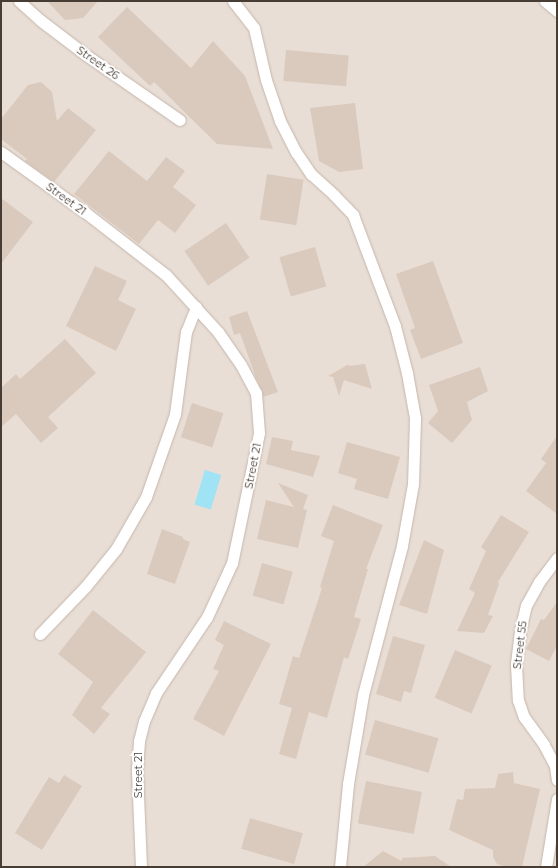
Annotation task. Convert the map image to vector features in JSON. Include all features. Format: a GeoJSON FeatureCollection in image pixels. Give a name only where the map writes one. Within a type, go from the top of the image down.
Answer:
{"type":"FeatureCollection","features":[{"type":"Feature","properties":{"kind":"street","name":"Street 26"},"geometry":{"type":"LineString","coordinates":[[19,1],[40,20],[86,56],[180,120]]}},
{"type":"Feature","properties":{"kind":"street"},"geometry":{"type":"LineString","coordinates":[[233,1],[254,28],[266,80],[280,121],[296,152],[311,174],[353,215],[395,326],[407,373],[415,418],[413,484],[402,546],[363,695],[348,784],[340,867]]}},
{"type":"Feature","properties":{"kind":"street"},"geometry":{"type":"LineString","coordinates":[[545,1],[557,11]]}},
{"type":"Feature","properties":{"kind":"street","name":"Street 21"},"geometry":{"type":"LineString","coordinates":[[1,152],[86,213],[166,275],[218,332],[241,365],[256,393],[259,433],[232,563],[207,617],[156,693],[144,721],[139,741],[137,771],[141,867]]}},
{"type":"Feature","properties":{"kind":"street"},"geometry":{"type":"LineString","coordinates":[[40,634],[86,586],[116,549],[146,497],[175,414],[186,332],[196,307]]}},
{"type":"Feature","properties":{"kind":"street","name":"Street 55"},"geometry":{"type":"LineString","coordinates":[[557,558],[539,582],[526,605],[520,631],[516,665],[518,700],[524,717],[544,745],[555,766],[557,780]]}},
{"type":"Feature","properties":{"kind":"street"},"geometry":{"type":"LineString","coordinates":[[546,867],[557,799]]}},
{"type":"Feature","properties":{"kind":"shaded area"},"geometry":{"type":"Polygon","coordinates":[[[1,1],[557,1],[557,867],[1,867],[1,1]]]}},
{"type":"Feature","properties":{"kind":"water"},"geometry":{"type":"Polygon","coordinates":[[[205,470],[221,475],[211,509],[194,504],[205,470]]]}},
{"type":"Feature","properties":{"kind":"building"},"geometry":{"type":"Polygon","coordinates":[[[47,1],[98,1],[83,18],[65,20],[47,1]]]}},
{"type":"Feature","properties":{"kind":"building"},"geometry":{"type":"Polygon","coordinates":[[[127,7],[191,68],[213,41],[245,76],[273,149],[217,144],[154,82],[150,86],[98,37],[127,7]]]}},
{"type":"Feature","properties":{"kind":"building"},"geometry":{"type":"Polygon","coordinates":[[[286,50],[349,55],[346,86],[283,81],[286,50]]]}},
{"type":"Feature","properties":{"kind":"building"},"geometry":{"type":"Polygon","coordinates":[[[41,82],[52,92],[57,121],[68,108],[96,130],[54,182],[25,161],[27,159],[1,139],[1,119],[28,85],[41,82]]]}},
{"type":"Feature","properties":{"kind":"building"},"geometry":{"type":"Polygon","coordinates":[[[355,103],[363,169],[339,172],[319,161],[310,108],[355,103]]]}},
{"type":"Feature","properties":{"kind":"building"},"geometry":{"type":"Polygon","coordinates":[[[109,151],[147,181],[166,157],[185,171],[173,187],[196,205],[175,233],[158,220],[139,244],[74,194],[109,151]]]}},
{"type":"Feature","properties":{"kind":"building"},"geometry":{"type":"Polygon","coordinates":[[[267,174],[304,180],[296,225],[260,219],[267,174]]]}},
{"type":"Feature","properties":{"kind":"building"},"geometry":{"type":"Polygon","coordinates":[[[1,198],[33,222],[1,264],[1,198]]]}},
{"type":"Feature","properties":{"kind":"building"},"geometry":{"type":"Polygon","coordinates":[[[226,223],[249,258],[208,286],[185,251],[226,223]]]}},
{"type":"Feature","properties":{"kind":"building"},"geometry":{"type":"Polygon","coordinates":[[[315,247],[326,286],[291,297],[279,257],[315,247]]]}},
{"type":"Feature","properties":{"kind":"building"},"geometry":{"type":"Polygon","coordinates":[[[433,261],[463,343],[421,359],[410,330],[415,328],[396,274],[433,261]]]}},
{"type":"Feature","properties":{"kind":"building"},"geometry":{"type":"Polygon","coordinates":[[[95,266],[127,281],[118,300],[136,309],[116,351],[66,326],[95,266]]]}},
{"type":"Feature","properties":{"kind":"building"},"geometry":{"type":"Polygon","coordinates":[[[247,311],[278,392],[263,397],[262,390],[256,378],[240,333],[234,335],[229,317],[247,311]]]}},
{"type":"Feature","properties":{"kind":"building"},"geometry":{"type":"Polygon","coordinates":[[[65,339],[96,373],[48,417],[58,428],[41,443],[16,414],[1,427],[1,388],[16,374],[20,379],[65,339]]]}},
{"type":"Feature","properties":{"kind":"building"},"geometry":{"type":"Polygon","coordinates":[[[349,364],[348,366],[365,364],[372,389],[344,380],[339,396],[333,377],[328,376],[349,364]]]}},
{"type":"Feature","properties":{"kind":"building"},"geometry":{"type":"Polygon","coordinates":[[[480,367],[488,391],[467,402],[472,420],[452,443],[428,423],[438,411],[429,385],[480,367]]]}},
{"type":"Feature","properties":{"kind":"building"},"geometry":{"type":"Polygon","coordinates":[[[192,403],[223,413],[212,447],[181,437],[192,403]]]}},
{"type":"Feature","properties":{"kind":"building"},"geometry":{"type":"Polygon","coordinates":[[[557,436],[557,514],[526,491],[546,463],[541,459],[557,436]]]}},
{"type":"Feature","properties":{"kind":"building"},"geometry":{"type":"Polygon","coordinates":[[[272,437],[293,441],[291,450],[320,456],[313,477],[266,464],[272,437]]]}},
{"type":"Feature","properties":{"kind":"building"},"geometry":{"type":"Polygon","coordinates":[[[347,442],[400,457],[388,499],[354,489],[357,479],[338,473],[347,442]]]}},
{"type":"Feature","properties":{"kind":"building"},"geometry":{"type":"Polygon","coordinates":[[[278,483],[308,495],[303,509],[307,510],[298,548],[257,539],[266,500],[294,507],[278,483]]]}},
{"type":"Feature","properties":{"kind":"building"},"geometry":{"type":"Polygon","coordinates":[[[333,505],[383,525],[366,569],[368,569],[354,617],[361,619],[348,659],[344,657],[327,718],[309,712],[296,759],[279,754],[292,708],[279,704],[293,656],[299,658],[322,588],[320,587],[334,541],[321,536],[333,505]]]}},
{"type":"Feature","properties":{"kind":"building"},"geometry":{"type":"Polygon","coordinates":[[[501,515],[529,532],[498,582],[499,584],[488,615],[493,616],[484,633],[457,631],[475,593],[469,589],[486,551],[481,547],[501,515]]]}},
{"type":"Feature","properties":{"kind":"building"},"geometry":{"type":"Polygon","coordinates":[[[162,529],[183,537],[183,539],[190,542],[175,584],[147,574],[162,529]]]}},
{"type":"Feature","properties":{"kind":"building"},"geometry":{"type":"Polygon","coordinates":[[[424,540],[444,550],[427,614],[399,605],[424,540]]]}},
{"type":"Feature","properties":{"kind":"building"},"geometry":{"type":"Polygon","coordinates":[[[262,563],[293,572],[283,605],[253,596],[262,563]]]}},
{"type":"Feature","properties":{"kind":"building"},"geometry":{"type":"Polygon","coordinates":[[[557,602],[557,646],[549,661],[526,649],[541,619],[544,620],[557,602]]]}},
{"type":"Feature","properties":{"kind":"building"},"geometry":{"type":"Polygon","coordinates":[[[93,610],[146,652],[101,708],[110,714],[94,734],[72,715],[93,682],[58,654],[93,610]]]}},
{"type":"Feature","properties":{"kind":"building"},"geometry":{"type":"Polygon","coordinates":[[[224,621],[271,644],[224,736],[193,719],[219,671],[213,669],[224,645],[215,640],[224,621]]]}},
{"type":"Feature","properties":{"kind":"building"},"geometry":{"type":"Polygon","coordinates":[[[393,636],[425,645],[411,693],[404,691],[401,702],[376,694],[393,636]]]}},
{"type":"Feature","properties":{"kind":"building"},"geometry":{"type":"Polygon","coordinates":[[[455,650],[492,666],[472,713],[435,698],[455,650]]]}},
{"type":"Feature","properties":{"kind":"building"},"geometry":{"type":"Polygon","coordinates":[[[375,720],[438,738],[429,773],[365,755],[375,720]]]}},
{"type":"Feature","properties":{"kind":"building"},"geometry":{"type":"Polygon","coordinates":[[[513,772],[514,783],[540,789],[522,867],[506,867],[497,864],[493,857],[493,850],[449,830],[457,799],[463,800],[465,789],[495,788],[498,774],[513,772]]]}},
{"type":"Feature","properties":{"kind":"building"},"geometry":{"type":"Polygon","coordinates":[[[64,775],[82,786],[42,850],[15,833],[49,777],[59,783],[64,775]]]}},
{"type":"Feature","properties":{"kind":"building"},"geometry":{"type":"Polygon","coordinates":[[[366,781],[422,792],[414,834],[358,823],[366,781]]]}},
{"type":"Feature","properties":{"kind":"building"},"geometry":{"type":"Polygon","coordinates":[[[250,818],[303,833],[294,864],[241,849],[250,818]]]}},
{"type":"Feature","properties":{"kind":"building"},"geometry":{"type":"Polygon","coordinates":[[[383,851],[402,861],[402,858],[435,856],[451,867],[363,867],[383,851]]]}}]}
